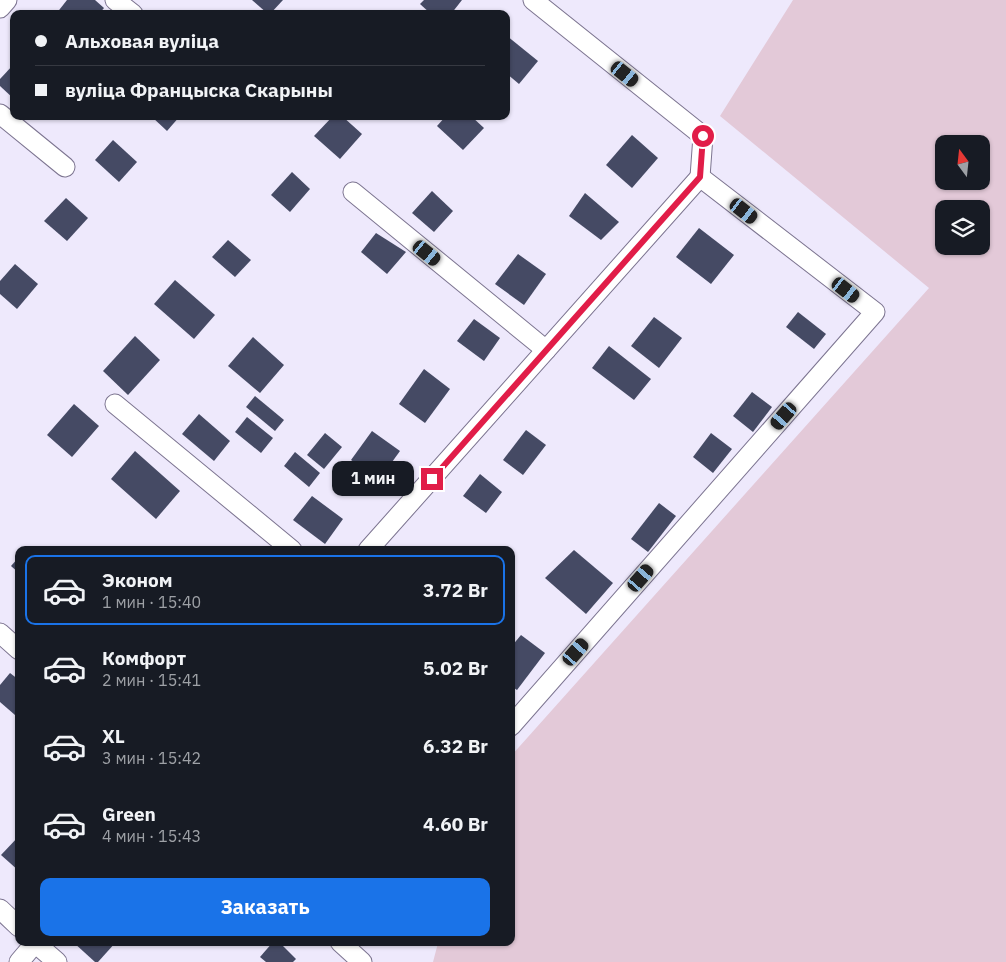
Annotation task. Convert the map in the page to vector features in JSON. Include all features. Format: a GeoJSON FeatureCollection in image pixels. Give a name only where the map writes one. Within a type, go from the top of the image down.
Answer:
{"type":"FeatureCollection","features":[{"type":"Feature","properties":{"kind":"street"},"geometry":{"type":"LineString","coordinates":[[0,8],[7,0]]}},
{"type":"Feature","properties":{"kind":"street"},"geometry":{"type":"LineString","coordinates":[[115,0],[128,10]]}},
{"type":"Feature","properties":{"kind":"street"},"geometry":{"type":"LineString","coordinates":[[372,546],[700,177],[703,136],[533,0]]}},
{"type":"Feature","properties":{"kind":"street"},"geometry":{"type":"LineString","coordinates":[[0,114],[65,167]]}},
{"type":"Feature","properties":{"kind":"street"},"geometry":{"type":"LineString","coordinates":[[515,721],[875,312],[700,177]]}},
{"type":"Feature","properties":{"kind":"street"},"geometry":{"type":"LineString","coordinates":[[353,192],[546,350]]}},
{"type":"Feature","properties":{"kind":"street"},"geometry":{"type":"LineString","coordinates":[[115,404],[287,546]]}},
{"type":"Feature","properties":{"kind":"street"},"geometry":{"type":"LineString","coordinates":[[0,633],[15,646]]}},
{"type":"Feature","properties":{"kind":"street"},"geometry":{"type":"LineString","coordinates":[[0,909],[15,923]]}},
{"type":"Feature","properties":{"kind":"street"},"geometry":{"type":"LineString","coordinates":[[19,962],[32,946]]}},
{"type":"Feature","properties":{"kind":"street"},"geometry":{"type":"LineString","coordinates":[[38,946],[57,962]]}},
{"type":"Feature","properties":{"kind":"street"},"geometry":{"type":"LineString","coordinates":[[344,946],[362,962]]}},
{"type":"Feature","properties":{"kind":"shaded area"},"geometry":{"type":"Polygon","coordinates":[[[793,0],[1006,0],[1006,962],[433,962],[437,946],[515,946],[515,752],[929,288],[720,116],[793,0]]]}},
{"type":"Feature","properties":{"kind":"building"},"geometry":{"type":"Polygon","coordinates":[[[67,0],[95,0],[104,8],[102,10],[59,10],[67,0]]]}},
{"type":"Feature","properties":{"kind":"building"},"geometry":{"type":"Polygon","coordinates":[[[252,0],[283,0],[274,10],[263,10],[252,0]]]}},
{"type":"Feature","properties":{"kind":"building"},"geometry":{"type":"Polygon","coordinates":[[[424,0],[462,0],[454,10],[427,10],[420,4],[424,0]]]}},
{"type":"Feature","properties":{"kind":"building"},"geometry":{"type":"Polygon","coordinates":[[[510,38],[538,61],[519,84],[510,76],[510,38]]]}},
{"type":"Feature","properties":{"kind":"building"},"geometry":{"type":"Polygon","coordinates":[[[10,68],[10,95],[0,86],[0,79],[10,68]]]}},
{"type":"Feature","properties":{"kind":"building"},"geometry":{"type":"Polygon","coordinates":[[[155,120],[177,120],[167,131],[155,120]]]}},
{"type":"Feature","properties":{"kind":"building"},"geometry":{"type":"Polygon","coordinates":[[[329,120],[346,120],[362,134],[340,159],[314,136],[329,120]]]}},
{"type":"Feature","properties":{"kind":"building"},"geometry":{"type":"Polygon","coordinates":[[[442,120],[475,120],[484,128],[463,150],[437,126],[442,120]]]}},
{"type":"Feature","properties":{"kind":"building"},"geometry":{"type":"Polygon","coordinates":[[[632,135],[658,158],[632,188],[606,165],[632,135]]]}},
{"type":"Feature","properties":{"kind":"building"},"geometry":{"type":"Polygon","coordinates":[[[113,140],[137,162],[119,182],[95,160],[113,140]]]}},
{"type":"Feature","properties":{"kind":"building"},"geometry":{"type":"Polygon","coordinates":[[[292,172],[310,189],[290,212],[271,195],[292,172]]]}},
{"type":"Feature","properties":{"kind":"building"},"geometry":{"type":"Polygon","coordinates":[[[432,191],[453,211],[434,232],[412,213],[432,191]]]}},
{"type":"Feature","properties":{"kind":"building"},"geometry":{"type":"Polygon","coordinates":[[[585,193],[619,222],[601,240],[569,216],[585,193]]]}},
{"type":"Feature","properties":{"kind":"building"},"geometry":{"type":"Polygon","coordinates":[[[66,198],[88,218],[67,241],[44,221],[66,198]]]}},
{"type":"Feature","properties":{"kind":"building"},"geometry":{"type":"Polygon","coordinates":[[[699,228],[734,255],[711,284],[676,257],[699,228]]]}},
{"type":"Feature","properties":{"kind":"building"},"geometry":{"type":"Polygon","coordinates":[[[376,233],[406,252],[387,274],[361,252],[376,233]]]}},
{"type":"Feature","properties":{"kind":"building"},"geometry":{"type":"Polygon","coordinates":[[[228,240],[251,260],[235,277],[212,257],[228,240]]]}},
{"type":"Feature","properties":{"kind":"building"},"geometry":{"type":"Polygon","coordinates":[[[518,254],[546,274],[524,305],[495,284],[518,254]]]}},
{"type":"Feature","properties":{"kind":"building"},"geometry":{"type":"Polygon","coordinates":[[[15,264],[38,284],[17,309],[0,294],[0,281],[15,264]]]}},
{"type":"Feature","properties":{"kind":"building"},"geometry":{"type":"Polygon","coordinates":[[[175,280],[215,315],[194,339],[154,304],[175,280]]]}},
{"type":"Feature","properties":{"kind":"building"},"geometry":{"type":"Polygon","coordinates":[[[798,312],[826,334],[814,349],[786,327],[798,312]]]}},
{"type":"Feature","properties":{"kind":"building"},"geometry":{"type":"Polygon","coordinates":[[[654,317],[682,338],[659,368],[631,346],[654,317]]]}},
{"type":"Feature","properties":{"kind":"building"},"geometry":{"type":"Polygon","coordinates":[[[474,319],[500,338],[484,361],[457,341],[474,319]]]}},
{"type":"Feature","properties":{"kind":"building"},"geometry":{"type":"Polygon","coordinates":[[[135,336],[160,360],[128,395],[103,371],[135,336]]]}},
{"type":"Feature","properties":{"kind":"building"},"geometry":{"type":"Polygon","coordinates":[[[253,337],[284,365],[260,393],[228,366],[253,337]]]}},
{"type":"Feature","properties":{"kind":"building"},"geometry":{"type":"Polygon","coordinates":[[[609,346],[651,379],[634,400],[592,368],[609,346]]]}},
{"type":"Feature","properties":{"kind":"building"},"geometry":{"type":"Polygon","coordinates":[[[424,369],[450,389],[425,423],[399,404],[424,369]]]}},
{"type":"Feature","properties":{"kind":"building"},"geometry":{"type":"Polygon","coordinates":[[[752,392],[772,407],[753,432],[733,416],[752,392]]]}},
{"type":"Feature","properties":{"kind":"building"},"geometry":{"type":"Polygon","coordinates":[[[255,396],[284,420],[275,431],[246,407],[255,396]]]}},
{"type":"Feature","properties":{"kind":"building"},"geometry":{"type":"Polygon","coordinates":[[[74,404],[99,426],[72,457],[47,435],[74,404]]]}},
{"type":"Feature","properties":{"kind":"building"},"geometry":{"type":"Polygon","coordinates":[[[199,414],[230,441],[214,461],[182,434],[199,414]]]}},
{"type":"Feature","properties":{"kind":"building"},"geometry":{"type":"Polygon","coordinates":[[[247,417],[273,438],[261,453],[235,432],[247,417]]]}},
{"type":"Feature","properties":{"kind":"building"},"geometry":{"type":"Polygon","coordinates":[[[526,430],[546,445],[523,475],[503,460],[526,430]]]}},
{"type":"Feature","properties":{"kind":"building"},"geometry":{"type":"Polygon","coordinates":[[[372,431],[400,451],[379,480],[351,460],[372,431]]]}},
{"type":"Feature","properties":{"kind":"building"},"geometry":{"type":"Polygon","coordinates":[[[325,433],[342,447],[324,469],[307,455],[325,433]]]}},
{"type":"Feature","properties":{"kind":"building"},"geometry":{"type":"Polygon","coordinates":[[[711,433],[732,449],[713,473],[693,457],[711,433]]]}},
{"type":"Feature","properties":{"kind":"building"},"geometry":{"type":"Polygon","coordinates":[[[135,451],[180,491],[156,519],[111,479],[135,451]]]}},
{"type":"Feature","properties":{"kind":"building"},"geometry":{"type":"Polygon","coordinates":[[[295,452],[320,473],[309,487],[284,466],[295,452]]]}},
{"type":"Feature","properties":{"kind":"building"},"geometry":{"type":"Polygon","coordinates":[[[480,474],[502,492],[486,513],[463,496],[480,474]]]}},
{"type":"Feature","properties":{"kind":"building"},"geometry":{"type":"Polygon","coordinates":[[[312,496],[343,519],[325,544],[293,520],[312,496]]]}},
{"type":"Feature","properties":{"kind":"building"},"geometry":{"type":"Polygon","coordinates":[[[659,503],[676,516],[648,552],[631,539],[659,503]]]}},
{"type":"Feature","properties":{"kind":"building"},"geometry":{"type":"Polygon","coordinates":[[[574,550],[613,583],[586,614],[545,578],[574,550]]]}},
{"type":"Feature","properties":{"kind":"building"},"geometry":{"type":"Polygon","coordinates":[[[15,562],[15,570],[11,566],[15,562]]]}},
{"type":"Feature","properties":{"kind":"building"},"geometry":{"type":"Polygon","coordinates":[[[521,635],[545,653],[517,690],[515,689],[515,642],[521,635]]]}},
{"type":"Feature","properties":{"kind":"building"},"geometry":{"type":"Polygon","coordinates":[[[10,673],[15,677],[15,715],[0,702],[0,685],[10,673]]]}},
{"type":"Feature","properties":{"kind":"building"},"geometry":{"type":"Polygon","coordinates":[[[15,840],[15,867],[1,855],[15,840]]]}},
{"type":"Feature","properties":{"kind":"building"},"geometry":{"type":"Polygon","coordinates":[[[77,946],[112,946],[98,962],[95,962],[77,946]]]}},
{"type":"Feature","properties":{"kind":"building"},"geometry":{"type":"Polygon","coordinates":[[[270,946],[283,946],[296,959],[293,962],[266,962],[260,957],[270,946]]]}},
{"type":"Feature","properties":{"kind":"route"},"geometry":{"type":"LineString","coordinates":[[432,479],[700,177],[703,136]]}}]}
